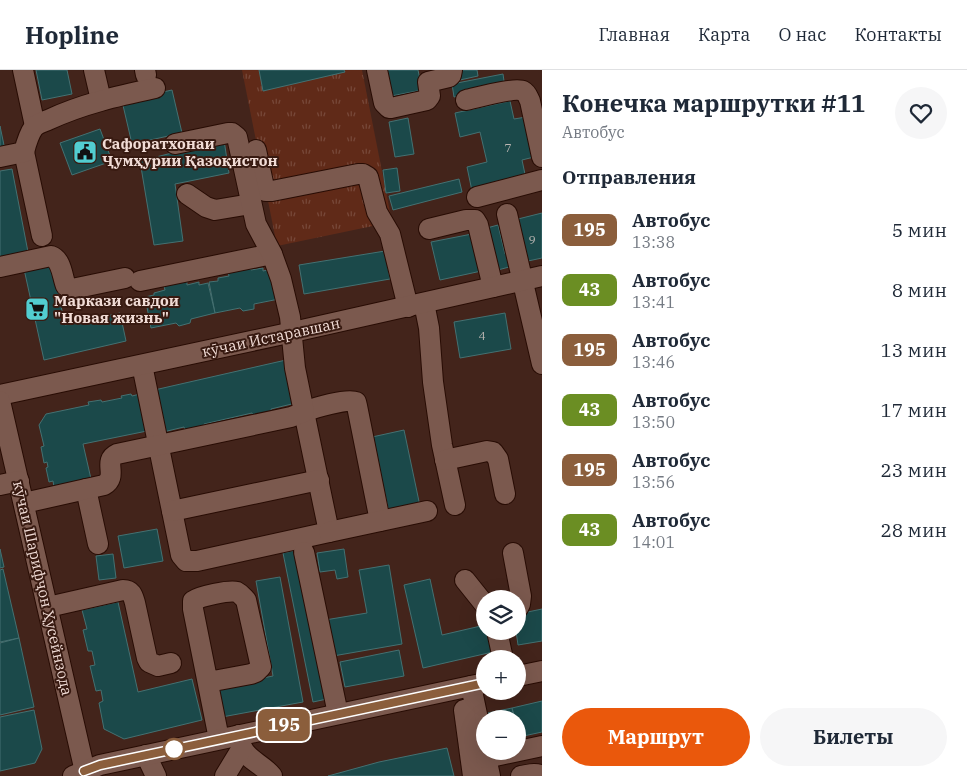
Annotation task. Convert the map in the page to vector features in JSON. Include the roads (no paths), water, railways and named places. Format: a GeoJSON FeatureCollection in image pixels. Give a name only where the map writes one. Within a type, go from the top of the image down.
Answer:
{"type":"FeatureCollection","features":[{"type":"Feature","properties":{"kind":"street"},"geometry":{"type":"LineString","coordinates":[[23,70],[35,126]]}},
{"type":"Feature","properties":{"kind":"street"},"geometry":{"type":"LineString","coordinates":[[94,70],[101,100]]}},
{"type":"Feature","properties":{"kind":"street"},"geometry":{"type":"LineString","coordinates":[[377,70],[384,103],[389,108],[427,100],[430,96],[426,76],[449,77],[452,70]]}},
{"type":"Feature","properties":{"kind":"street"},"geometry":{"type":"LineString","coordinates":[[42,236],[24,152],[27,141],[35,126],[68,111],[101,100],[149,78]]}},
{"type":"Feature","properties":{"kind":"street"},"geometry":{"type":"LineString","coordinates":[[466,100],[515,90],[524,91],[530,101],[540,135],[542,157]]}},
{"type":"Feature","properties":{"kind":"street"},"geometry":{"type":"LineString","coordinates":[[175,144],[228,133],[235,134],[238,140],[256,224],[272,254],[288,306],[295,368],[329,532]]}},
{"type":"Feature","properties":{"kind":"street"},"geometry":{"type":"LineString","coordinates":[[256,150],[266,191],[358,174],[368,177],[377,212],[390,234],[416,305],[429,328],[433,382],[445,460],[455,505]]}},
{"type":"Feature","properties":{"kind":"street"},"geometry":{"type":"LineString","coordinates":[[0,157],[24,152]]}},
{"type":"Feature","properties":{"kind":"street"},"geometry":{"type":"LineString","coordinates":[[477,196],[542,180]]}},
{"type":"Feature","properties":{"kind":"street"},"geometry":{"type":"LineString","coordinates":[[186,194],[206,207],[215,210],[251,204]]}},
{"type":"Feature","properties":{"kind":"street"},"geometry":{"type":"LineString","coordinates":[[507,214],[533,279],[542,364]]}},
{"type":"Feature","properties":{"kind":"street"},"geometry":{"type":"LineString","coordinates":[[429,229],[466,220],[475,220],[478,225],[493,288]]}},
{"type":"Feature","properties":{"kind":"street"},"geometry":{"type":"LineString","coordinates":[[0,267],[54,256],[58,261],[66,286],[72,289],[272,254]]}},
{"type":"Feature","properties":{"kind":"street","name":"кӯчаи Истаравшан"},"geometry":{"type":"LineString","coordinates":[[0,395],[533,279]]}},
{"type":"Feature","properties":{"kind":"street"},"geometry":{"type":"LineString","coordinates":[[142,365],[181,555],[186,561],[197,561],[427,511]]}},
{"type":"Feature","properties":{"kind":"street"},"geometry":{"type":"LineString","coordinates":[[24,504],[99,486],[108,482],[112,475],[110,463],[113,456],[291,417],[319,407],[350,400],[356,402],[380,521]]}},
{"type":"Feature","properties":{"kind":"street","name":"кӯчаи Шарифҷон Ҳусейнзода"},"geometry":{"type":"LineString","coordinates":[[0,401],[9,483],[24,504],[48,607],[81,774]]}},
{"type":"Feature","properties":{"kind":"street"},"geometry":{"type":"LineString","coordinates":[[445,460],[487,451],[493,452],[498,459],[505,494]]}},
{"type":"Feature","properties":{"kind":"street"},"geometry":{"type":"LineString","coordinates":[[172,511],[319,480]]}},
{"type":"Feature","properties":{"kind":"street"},"geometry":{"type":"LineString","coordinates":[[86,489],[98,544]]}},
{"type":"Feature","properties":{"kind":"street"},"geometry":{"type":"LineString","coordinates":[[304,552],[338,714]]}},
{"type":"Feature","properties":{"kind":"street"},"geometry":{"type":"LineString","coordinates":[[513,553],[520,590]]}},
{"type":"Feature","properties":{"kind":"street"},"geometry":{"type":"LineString","coordinates":[[465,580],[476,594]]}},
{"type":"Feature","properties":{"kind":"street"},"geometry":{"type":"LineString","coordinates":[[48,607],[127,590],[133,595],[149,662],[158,666],[171,663]]}},
{"type":"Feature","properties":{"kind":"street"},"geometry":{"type":"LineString","coordinates":[[208,682],[251,674],[261,667],[246,600],[235,592],[199,598],[194,601],[193,609],[219,739]]}},
{"type":"Feature","properties":{"kind":"street"},"geometry":{"type":"LineString","coordinates":[[526,671],[542,671]]}},
{"type":"Feature","properties":{"kind":"street"},"geometry":{"type":"LineString","coordinates":[[81,774],[100,765],[219,739],[240,742],[338,714],[472,686]]}},
{"type":"Feature","properties":{"kind":"street"},"geometry":{"type":"LineString","coordinates":[[472,686],[488,767],[542,746]]}},
{"type":"Feature","properties":{"kind":"street"},"geometry":{"type":"LineString","coordinates":[[472,686],[466,720],[472,776]]}},
{"type":"Feature","properties":{"kind":"street"},"geometry":{"type":"LineString","coordinates":[[225,776],[240,742]]}},
{"type":"Feature","properties":{"kind":"street"},"geometry":{"type":"LineString","coordinates":[[240,742],[251,758],[266,768],[272,776]]}},
{"type":"Feature","properties":{"kind":"street"},"geometry":{"type":"LineString","coordinates":[[146,755],[156,776]]}},
{"type":"Feature","properties":{"kind":"street"},"geometry":{"type":"LineString","coordinates":[[521,776],[539,774],[542,776]]}},
{"type":"Feature","properties":{"kind":"place","name":"Сафоратхонаи Ҷумҳурии Қазоқистон"},"geometry":{"type":"Point","coordinates":[85,152]}},
{"type":"Feature","properties":{"kind":"place","name":"Маркази савдои \"Новая жизнь\""},"geometry":{"type":"Point","coordinates":[37,309]}}]}
